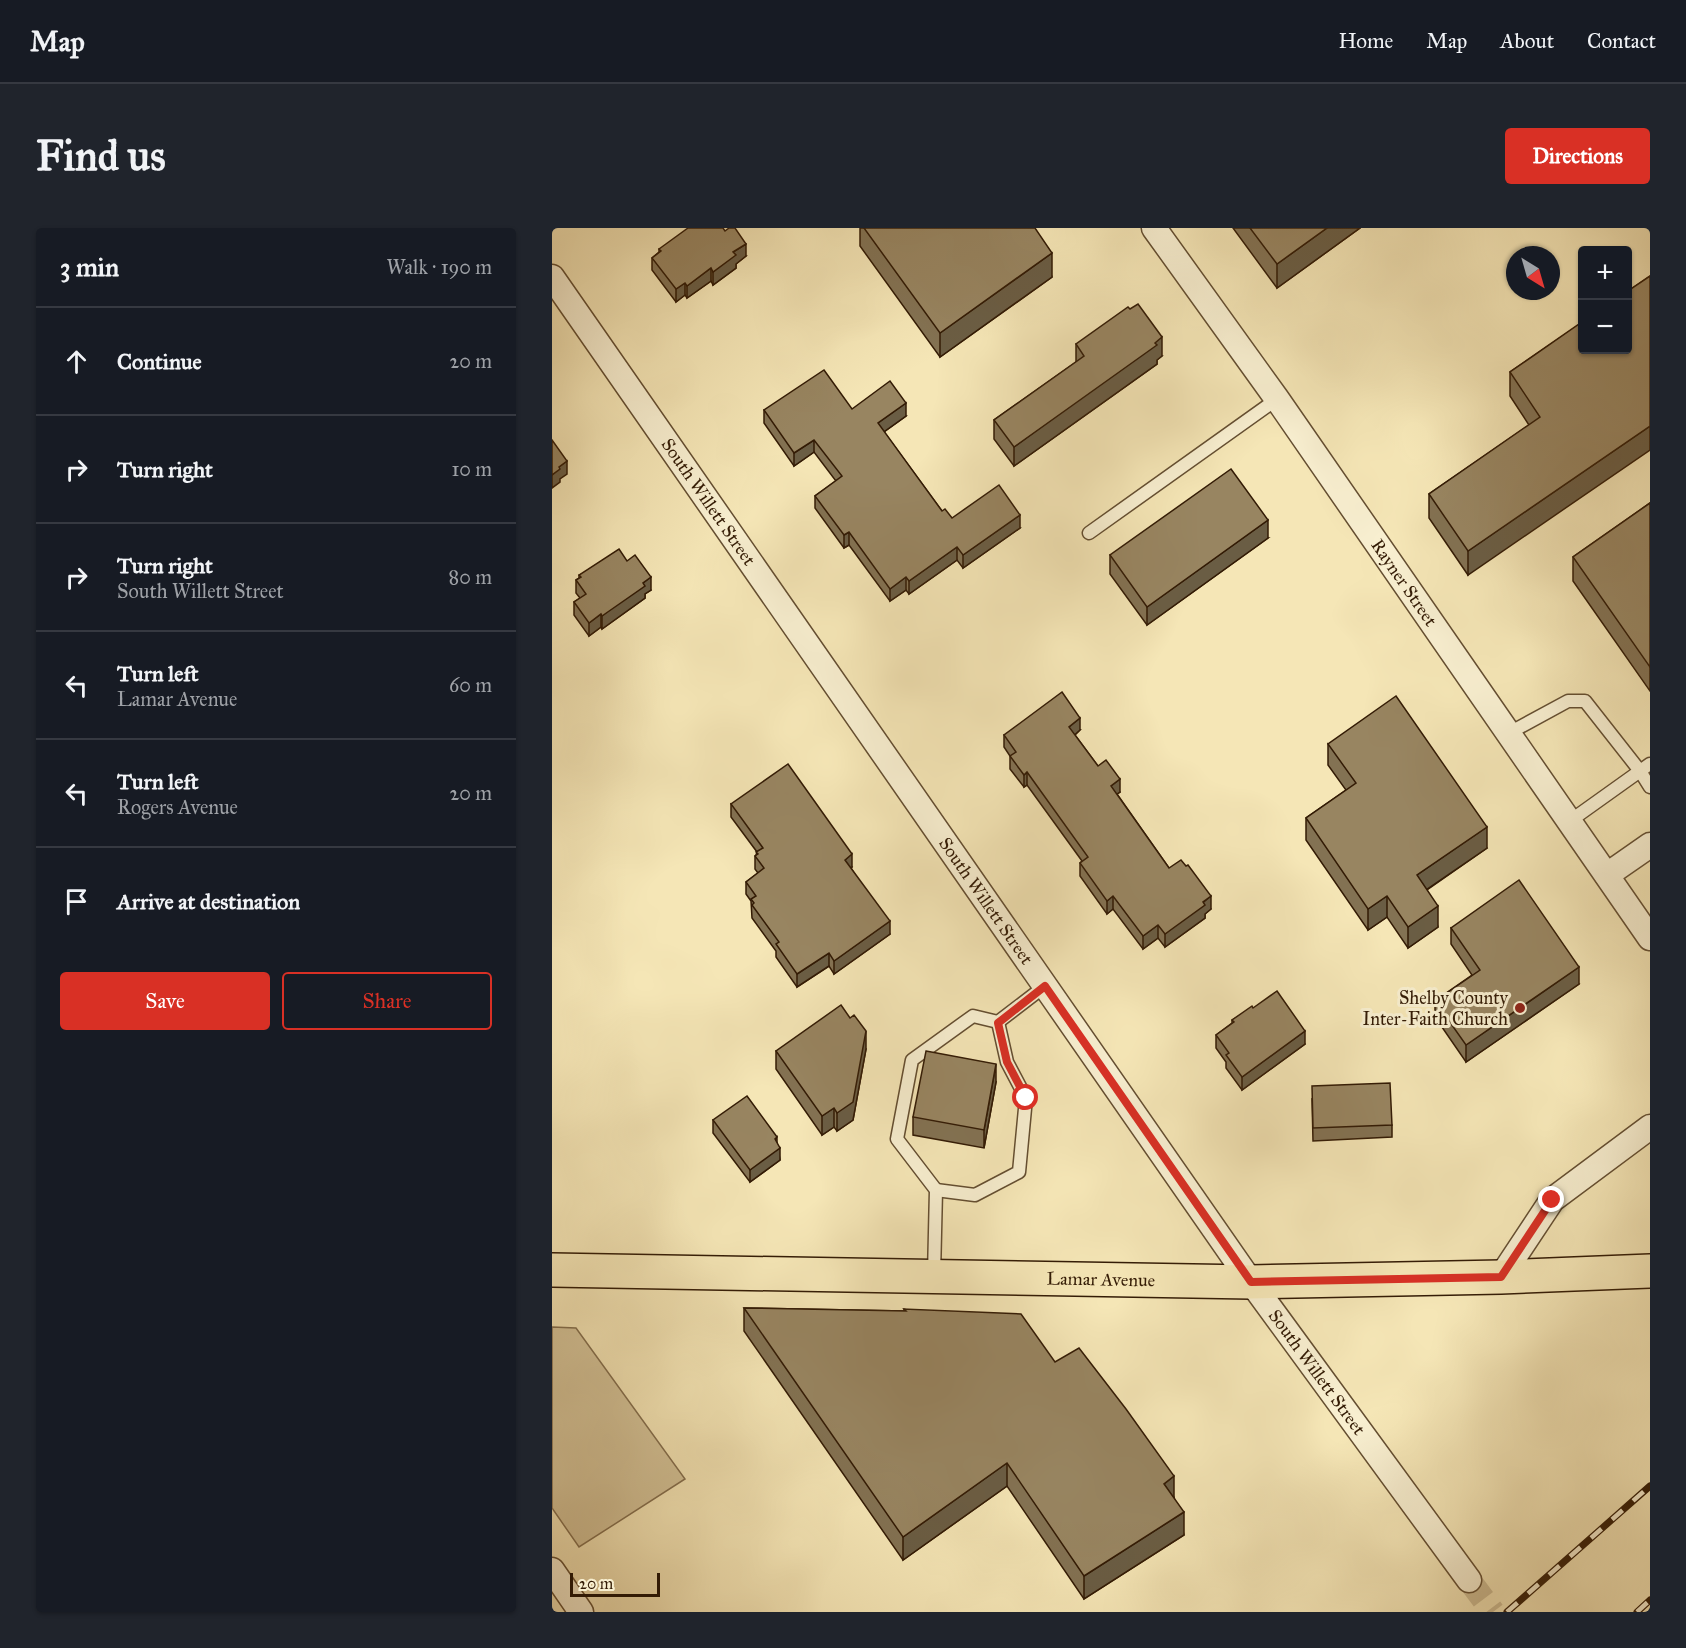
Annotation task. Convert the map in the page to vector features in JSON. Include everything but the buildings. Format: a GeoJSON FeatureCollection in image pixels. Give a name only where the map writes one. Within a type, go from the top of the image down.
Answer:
{"type":"FeatureCollection","features":[{"type":"Feature","properties":{"kind":"main road","name":"Lamar Avenue"},"geometry":{"type":"LineString","coordinates":[[552,1270],[1251,1282],[1501,1277],[1650,1271]]}},
{"type":"Feature","properties":{"kind":"street","name":"Rayner Street"},"geometry":{"type":"LineString","coordinates":[[1154,228],[1277,399],[1650,938]]}},
{"type":"Feature","properties":{"kind":"street","name":"South Willett Street"},"geometry":{"type":"LineString","coordinates":[[552,278],[1251,1282],[1469,1580]]}},
{"type":"Feature","properties":{"kind":"street"},"geometry":{"type":"LineString","coordinates":[[1607,875],[1650,845]]}},
{"type":"Feature","properties":{"kind":"street"},"geometry":{"type":"LineString","coordinates":[[1501,1277],[1552,1200],[1650,1127]]}},
{"type":"Feature","properties":{"kind":"street"},"geometry":{"type":"LineString","coordinates":[[552,1570],[575,1610]]}},
{"type":"Feature","properties":{"kind":"lane"},"geometry":{"type":"LineString","coordinates":[[1089,533],[1277,399]]}},
{"type":"Feature","properties":{"kind":"lane"},"geometry":{"type":"LineString","coordinates":[[1509,733],[1568,701],[1585,701],[1645,767],[1650,787]]}},
{"type":"Feature","properties":{"kind":"lane"},"geometry":{"type":"LineString","coordinates":[[1569,821],[1645,767]]}},
{"type":"Feature","properties":{"kind":"lane"},"geometry":{"type":"LineString","coordinates":[[998,1023],[1045,986]]}},
{"type":"Feature","properties":{"kind":"lane"},"geometry":{"type":"LineString","coordinates":[[934,1276],[936,1190],[897,1138],[912,1060],[973,1016],[998,1023]]}},
{"type":"Feature","properties":{"kind":"lane"},"geometry":{"type":"LineString","coordinates":[[936,1190],[975,1195],[1019,1172],[1026,1098],[1007,1062],[998,1023]]}},
{"type":"Feature","properties":{"kind":"shaded area"},"geometry":{"type":"Polygon","coordinates":[[[552,1327],[576,1328],[685,1479],[579,1547],[552,1508],[552,1327]]]}},
{"type":"Feature","properties":{"kind":"tunnel"},"geometry":{"type":"LineString","coordinates":[[1469,1580],[1493,1612]]}},
{"type":"Feature","properties":{"kind":"railway"},"geometry":{"type":"LineString","coordinates":[[1507,1612],[1650,1486]]}},
{"type":"Feature","properties":{"kind":"railway"},"geometry":{"type":"LineString","coordinates":[[1637,1612],[1650,1600]]}},
{"type":"Feature","properties":{"kind":"place","name":"Shelby County Inter-Faith Church"},"geometry":{"type":"Point","coordinates":[1520,1008]}},
{"type":"Feature","properties":{"kind":"route"},"geometry":{"type":"LineString","coordinates":[[1026,1098],[1007,1062],[998,1023],[1045,986],[1251,1282],[1501,1277],[1552,1200]]}}]}
